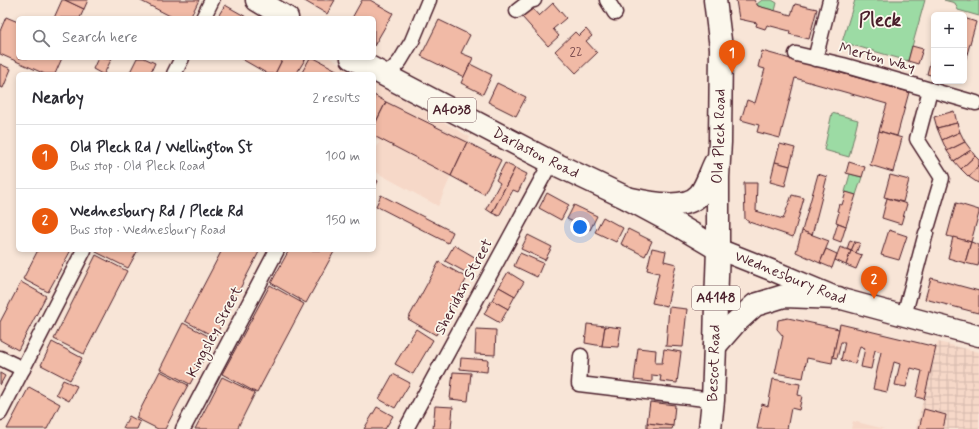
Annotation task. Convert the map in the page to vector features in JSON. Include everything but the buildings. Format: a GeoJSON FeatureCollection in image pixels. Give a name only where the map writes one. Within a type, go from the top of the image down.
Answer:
{"type":"FeatureCollection","features":[{"type":"Feature","properties":{"kind":"main road"},"geometry":{"type":"LineString","coordinates":[[257,0],[284,16]]}},
{"type":"Feature","properties":{"kind":"main road","name":"Old Pleck Road"},"geometry":{"type":"LineString","coordinates":[[715,0],[721,48],[718,249]]}},
{"type":"Feature","properties":{"kind":"main road","name":"Darlaston Road"},"geometry":{"type":"LineString","coordinates":[[356,60],[551,162],[627,198],[680,226],[718,249]]}},
{"type":"Feature","properties":{"kind":"main road"},"geometry":{"type":"LineString","coordinates":[[627,198],[649,203],[672,205],[691,200],[699,196],[703,190],[719,152]]}},
{"type":"Feature","properties":{"kind":"main road","name":"Bescot Road"},"geometry":{"type":"LineString","coordinates":[[710,429],[715,346],[718,249]]}},
{"type":"Feature","properties":{"kind":"main road"},"geometry":{"type":"LineString","coordinates":[[715,346],[735,323],[755,305],[784,296],[838,298]]}},
{"type":"Feature","properties":{"kind":"street"},"geometry":{"type":"LineString","coordinates":[[204,16],[212,0]]}},
{"type":"Feature","properties":{"kind":"street"},"geometry":{"type":"LineString","coordinates":[[386,76],[400,61],[412,41],[429,0]]}},
{"type":"Feature","properties":{"kind":"street"},"geometry":{"type":"LineString","coordinates":[[518,12],[531,0]]}},
{"type":"Feature","properties":{"kind":"street"},"geometry":{"type":"LineString","coordinates":[[607,0],[616,13]]}},
{"type":"Feature","properties":{"kind":"street","name":"Merton Way"},"geometry":{"type":"LineString","coordinates":[[815,59],[830,0]]}},
{"type":"Feature","properties":{"kind":"street","name":"Merton Way"},"geometry":{"type":"LineString","coordinates":[[796,54],[843,65],[930,90],[978,100]]}},
{"type":"Feature","properties":{"kind":"street"},"geometry":{"type":"LineString","coordinates":[[175,72],[181,60]]}},
{"type":"Feature","properties":{"kind":"street"},"geometry":{"type":"LineString","coordinates":[[904,316],[942,178],[917,139],[930,90]]}},
{"type":"Feature","properties":{"kind":"street","name":"Sheridan Street"},"geometry":{"type":"LineString","coordinates":[[406,429],[551,162]]}},
{"type":"Feature","properties":{"kind":"street","name":"Wednesbury Road"},"geometry":{"type":"LineString","coordinates":[[718,249],[838,298],[979,336]]}},
{"type":"Feature","properties":{"kind":"street"},"geometry":{"type":"LineString","coordinates":[[0,413],[83,252]]}},
{"type":"Feature","properties":{"kind":"street","name":"Kingsley Street"},"geometry":{"type":"LineString","coordinates":[[183,429],[276,252]]}},
{"type":"Feature","properties":{"kind":"street"},"geometry":{"type":"LineString","coordinates":[[581,356],[579,384],[712,400]]}},
{"type":"Feature","properties":{"kind":"street"},"geometry":{"type":"LineString","coordinates":[[0,358],[23,369]]}},
{"type":"Feature","properties":{"kind":"shaded area"},"geometry":{"type":"Polygon","coordinates":[[[282,60],[334,60],[354,72],[276,72],[282,60]]]}},
{"type":"Feature","properties":{"kind":"shaded area"},"geometry":{"type":"Polygon","coordinates":[[[376,84],[470,137],[438,206],[376,172],[376,149],[379,142],[376,140],[376,84]]]}},
{"type":"Feature","properties":{"kind":"shaded area"},"geometry":{"type":"Polygon","coordinates":[[[938,342],[979,352],[979,429],[916,429],[938,342]]]}},
{"type":"Feature","properties":{"kind":"shaded area"},"geometry":{"type":"Polygon","coordinates":[[[853,421],[885,429],[851,429],[853,421]]]}},
{"type":"Feature","properties":{"kind":"green space"},"geometry":{"type":"Polygon","coordinates":[[[762,0],[772,0],[777,3],[775,11],[758,6],[757,4],[762,0]]]}},
{"type":"Feature","properties":{"kind":"green space"},"geometry":{"type":"Polygon","coordinates":[[[855,0],[925,0],[908,61],[842,42],[855,0]]]}},
{"type":"Feature","properties":{"kind":"green space"},"geometry":{"type":"Polygon","coordinates":[[[944,0],[979,0],[979,16],[958,10],[955,3],[944,0]]]}},
{"type":"Feature","properties":{"kind":"green space"},"geometry":{"type":"Polygon","coordinates":[[[832,113],[858,120],[849,157],[824,150],[832,113]]]}},
{"type":"Feature","properties":{"kind":"green space"},"geometry":{"type":"Polygon","coordinates":[[[850,174],[862,177],[856,195],[845,192],[850,174]]]}},
{"type":"Feature","properties":{"kind":"place","name":"Old Pleck Rd / Wellington St"},"geometry":{"type":"Point","coordinates":[732,73]}},
{"type":"Feature","properties":{"kind":"place","name":"Wednesbury Rd / Pleck Rd"},"geometry":{"type":"Point","coordinates":[874,299]}},
{"type":"Feature","properties":{"kind":"district","name":"Pleck"},"geometry":{"type":"Point","coordinates":[880,20]}}]}
